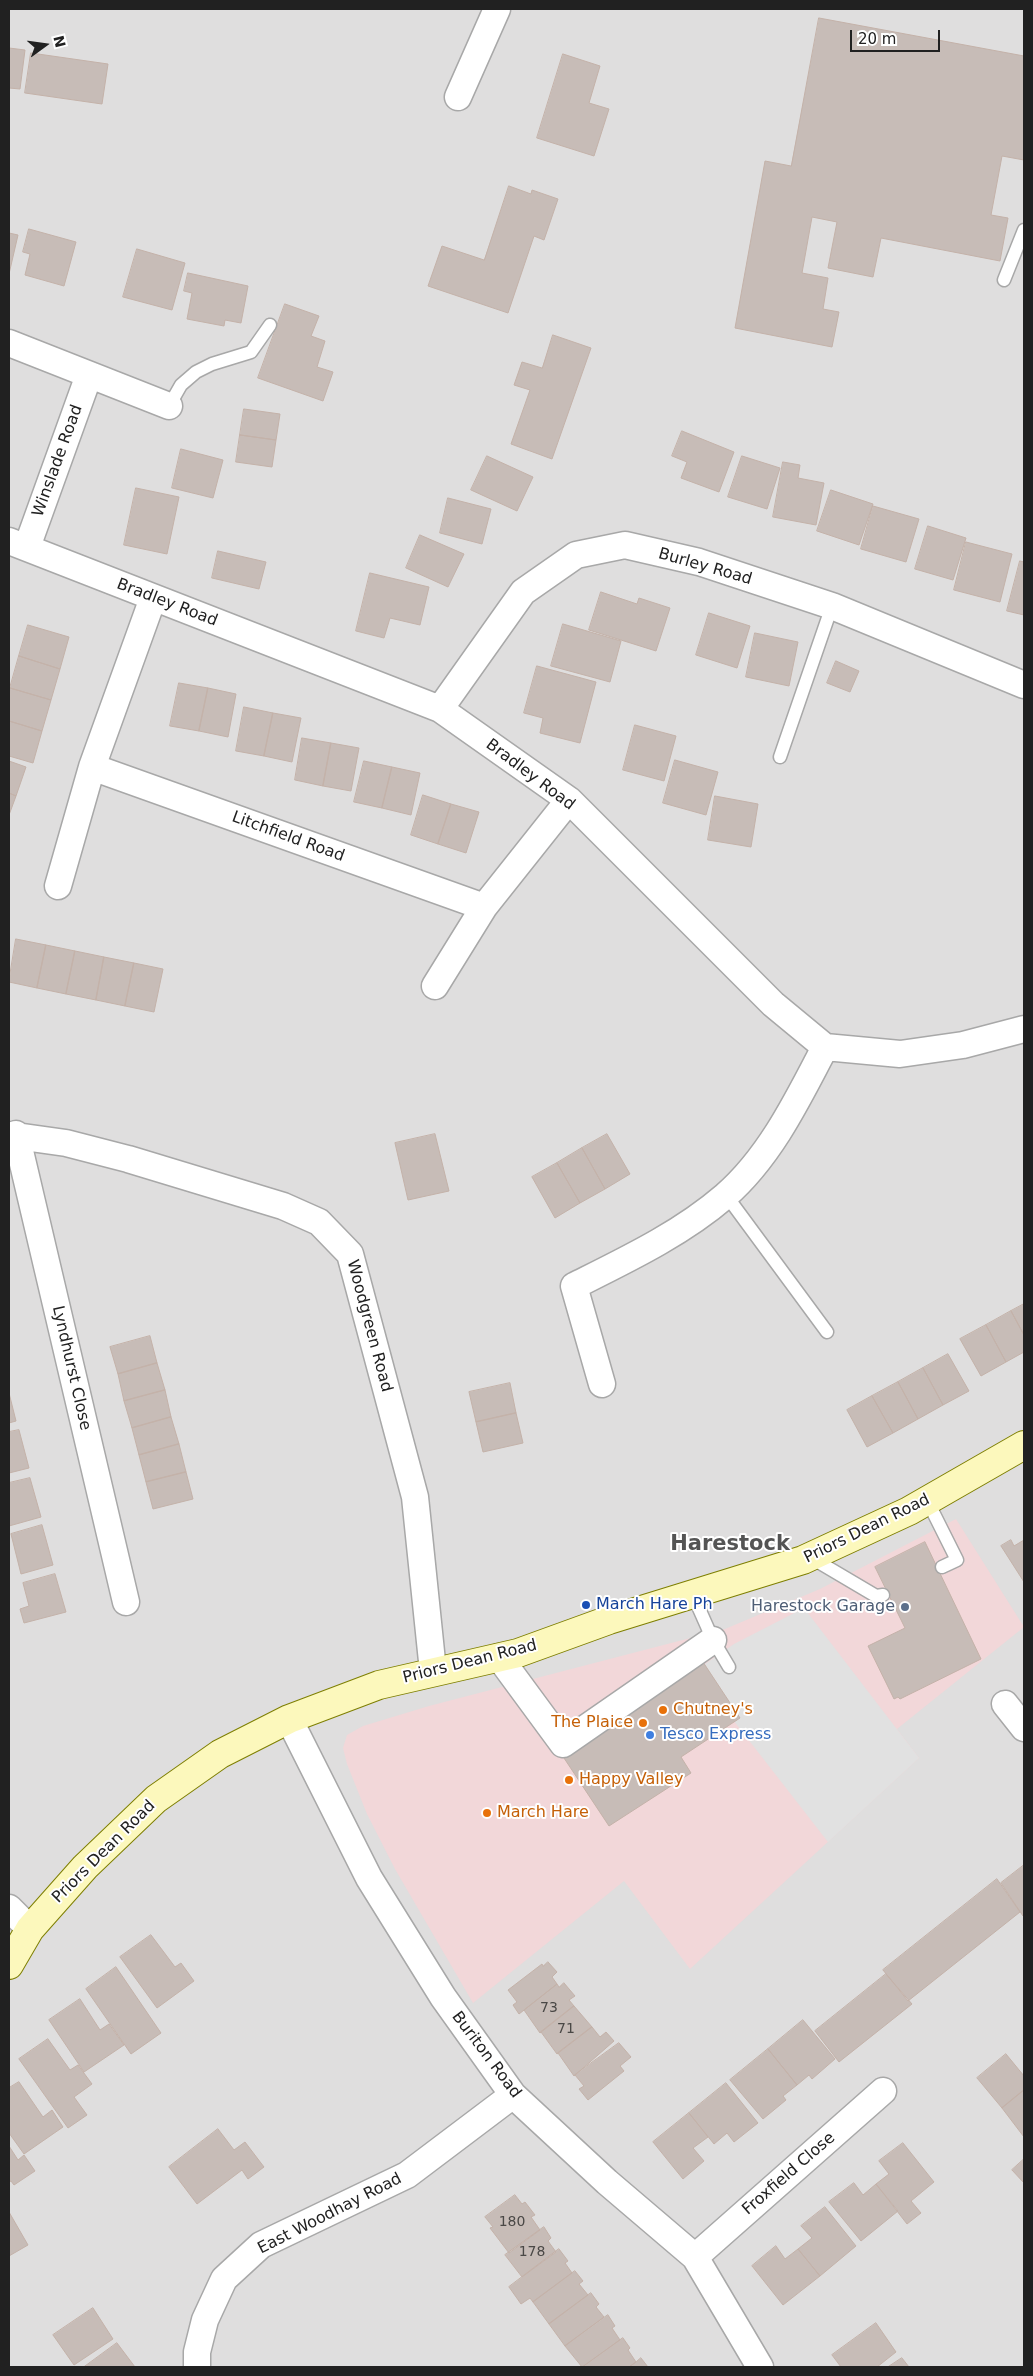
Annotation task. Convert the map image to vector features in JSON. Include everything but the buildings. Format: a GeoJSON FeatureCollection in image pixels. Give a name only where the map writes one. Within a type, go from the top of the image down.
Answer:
{"type":"FeatureCollection","features":[{"type":"Feature","properties":{"kind":"street"},"geometry":{"type":"LineString","coordinates":[[458,97],[497,9]]}},
{"type":"Feature","properties":{"kind":"street"},"geometry":{"type":"LineString","coordinates":[[9,343],[169,406]]}},
{"type":"Feature","properties":{"kind":"street","name":"Winslade Road"},"geometry":{"type":"LineString","coordinates":[[18,544],[89,375]]}},
{"type":"Feature","properties":{"kind":"street","name":"Bradley Road"},"geometry":{"type":"LineString","coordinates":[[18,544],[440,709],[569,800],[773,1004],[825,1047]]}},
{"type":"Feature","properties":{"kind":"street","name":"Burley Road"},"geometry":{"type":"LineString","coordinates":[[440,709],[523,592],[576,555],[625,545],[699,562],[832,606],[1024,685]]}},
{"type":"Feature","properties":{"kind":"street"},"geometry":{"type":"LineString","coordinates":[[58,886],[92,767],[153,598]]}},
{"type":"Feature","properties":{"kind":"street","name":"Litchfield Road"},"geometry":{"type":"LineString","coordinates":[[92,767],[484,907]]}},
{"type":"Feature","properties":{"kind":"street"},"geometry":{"type":"LineString","coordinates":[[435,986],[484,907],[569,800]]}},
{"type":"Feature","properties":{"kind":"street"},"geometry":{"type":"LineString","coordinates":[[602,1384],[574,1286],[640,1253],[684,1226],[726,1195],[762,1155],[793,1108],[825,1047],[900,1054],[963,1045],[1024,1029]]}},
{"type":"Feature","properties":{"kind":"street","name":"Lyndhurst Close"},"geometry":{"type":"LineString","coordinates":[[12,1135],[126,1602]]}},
{"type":"Feature","properties":{"kind":"street","name":"Woodgreen Road"},"geometry":{"type":"LineString","coordinates":[[12,1135],[66,1143],[128,1159],[283,1206],[319,1222],[350,1254],[415,1498],[433,1671]]}},
{"type":"Feature","properties":{"kind":"street","name":"Priors Dean Road"},"geometry":{"type":"LineString","coordinates":[[9,1964],[30,1929],[85,1867],[156,1799],[220,1754],[289,1719],[379,1685],[433,1671],[518,1653],[609,1620],[694,1595],[810,1557],[927,1500],[1024,1445]]}},
{"type":"Feature","properties":{"kind":"street"},"geometry":{"type":"LineString","coordinates":[[499,1657],[563,1744],[713,1640]]}},
{"type":"Feature","properties":{"kind":"street"},"geometry":{"type":"LineString","coordinates":[[1005,1704],[1024,1728]]}},
{"type":"Feature","properties":{"kind":"street","name":"Buriton Road"},"geometry":{"type":"LineString","coordinates":[[289,1719],[369,1878],[443,1997],[513,2095],[607,2182],[695,2257],[760,2367]]}},
{"type":"Feature","properties":{"kind":"street"},"geometry":{"type":"LineString","coordinates":[[9,1908],[30,1929]]}},
{"type":"Feature","properties":{"kind":"street","name":"Froxfield Close"},"geometry":{"type":"LineString","coordinates":[[695,2257],[883,2091]]}},
{"type":"Feature","properties":{"kind":"street","name":"East Woodhay Road"},"geometry":{"type":"LineString","coordinates":[[197,2367],[196,2352],[205,2320],[224,2280],[261,2245],[407,2175],[513,2095]]}},
{"type":"Feature","properties":{"kind":"lane"},"geometry":{"type":"LineString","coordinates":[[1004,280],[1024,230]]}},
{"type":"Feature","properties":{"kind":"lane"},"geometry":{"type":"LineString","coordinates":[[169,406],[181,385],[196,372],[212,364],[251,352],[270,325]]}},
{"type":"Feature","properties":{"kind":"lane"},"geometry":{"type":"LineString","coordinates":[[780,757],[832,606]]}},
{"type":"Feature","properties":{"kind":"lane"},"geometry":{"type":"LineString","coordinates":[[726,1195],[827,1332]]}},
{"type":"Feature","properties":{"kind":"lane"},"geometry":{"type":"LineString","coordinates":[[927,1500],[957,1560],[942,1567]]}},
{"type":"Feature","properties":{"kind":"lane"},"geometry":{"type":"LineString","coordinates":[[810,1557],[876,1596],[883,1595]]}},
{"type":"Feature","properties":{"kind":"lane"},"geometry":{"type":"LineString","coordinates":[[694,1595],[713,1640],[729,1668]]}},
{"type":"Feature","properties":{"kind":"shaded area"},"geometry":{"type":"Polygon","coordinates":[[[9,9],[1024,9],[1024,2367],[9,2367],[9,9]]]}},
{"type":"Feature","properties":{"kind":"shaded area"},"geometry":{"type":"Polygon","coordinates":[[[956,1519],[1024,1627],[897,1729],[919,1758],[690,1969],[624,1881],[473,2003],[395,1869],[367,1814],[347,1764],[343,1748],[347,1735],[363,1726],[429,1706],[725,1629],[820,1589],[956,1519]]]}},
{"type":"Feature","properties":{"kind":"shaded area"},"geometry":{"type":"Polygon","coordinates":[[[804,1608],[919,1758],[828,1842],[695,1671],[734,1644],[804,1608]]]}},
{"type":"Feature","properties":{"kind":"place","name":"March Hare Ph"},"geometry":{"type":"Point","coordinates":[586,1605]}},
{"type":"Feature","properties":{"kind":"place","name":"Harestock Garage"},"geometry":{"type":"Point","coordinates":[905,1607]}},
{"type":"Feature","properties":{"kind":"place","name":"Chutney's"},"geometry":{"type":"Point","coordinates":[663,1710]}},
{"type":"Feature","properties":{"kind":"place","name":"The Plaice"},"geometry":{"type":"Point","coordinates":[643,1723]}},
{"type":"Feature","properties":{"kind":"place","name":"Tesco Express"},"geometry":{"type":"Point","coordinates":[650,1735]}},
{"type":"Feature","properties":{"kind":"place","name":"Happy Valley"},"geometry":{"type":"Point","coordinates":[569,1780]}},
{"type":"Feature","properties":{"kind":"place","name":"March Hare"},"geometry":{"type":"Point","coordinates":[487,1813]}},
{"type":"Feature","properties":{"kind":"district","name":"Harestock"},"geometry":{"type":"Point","coordinates":[730,1545]}}]}
